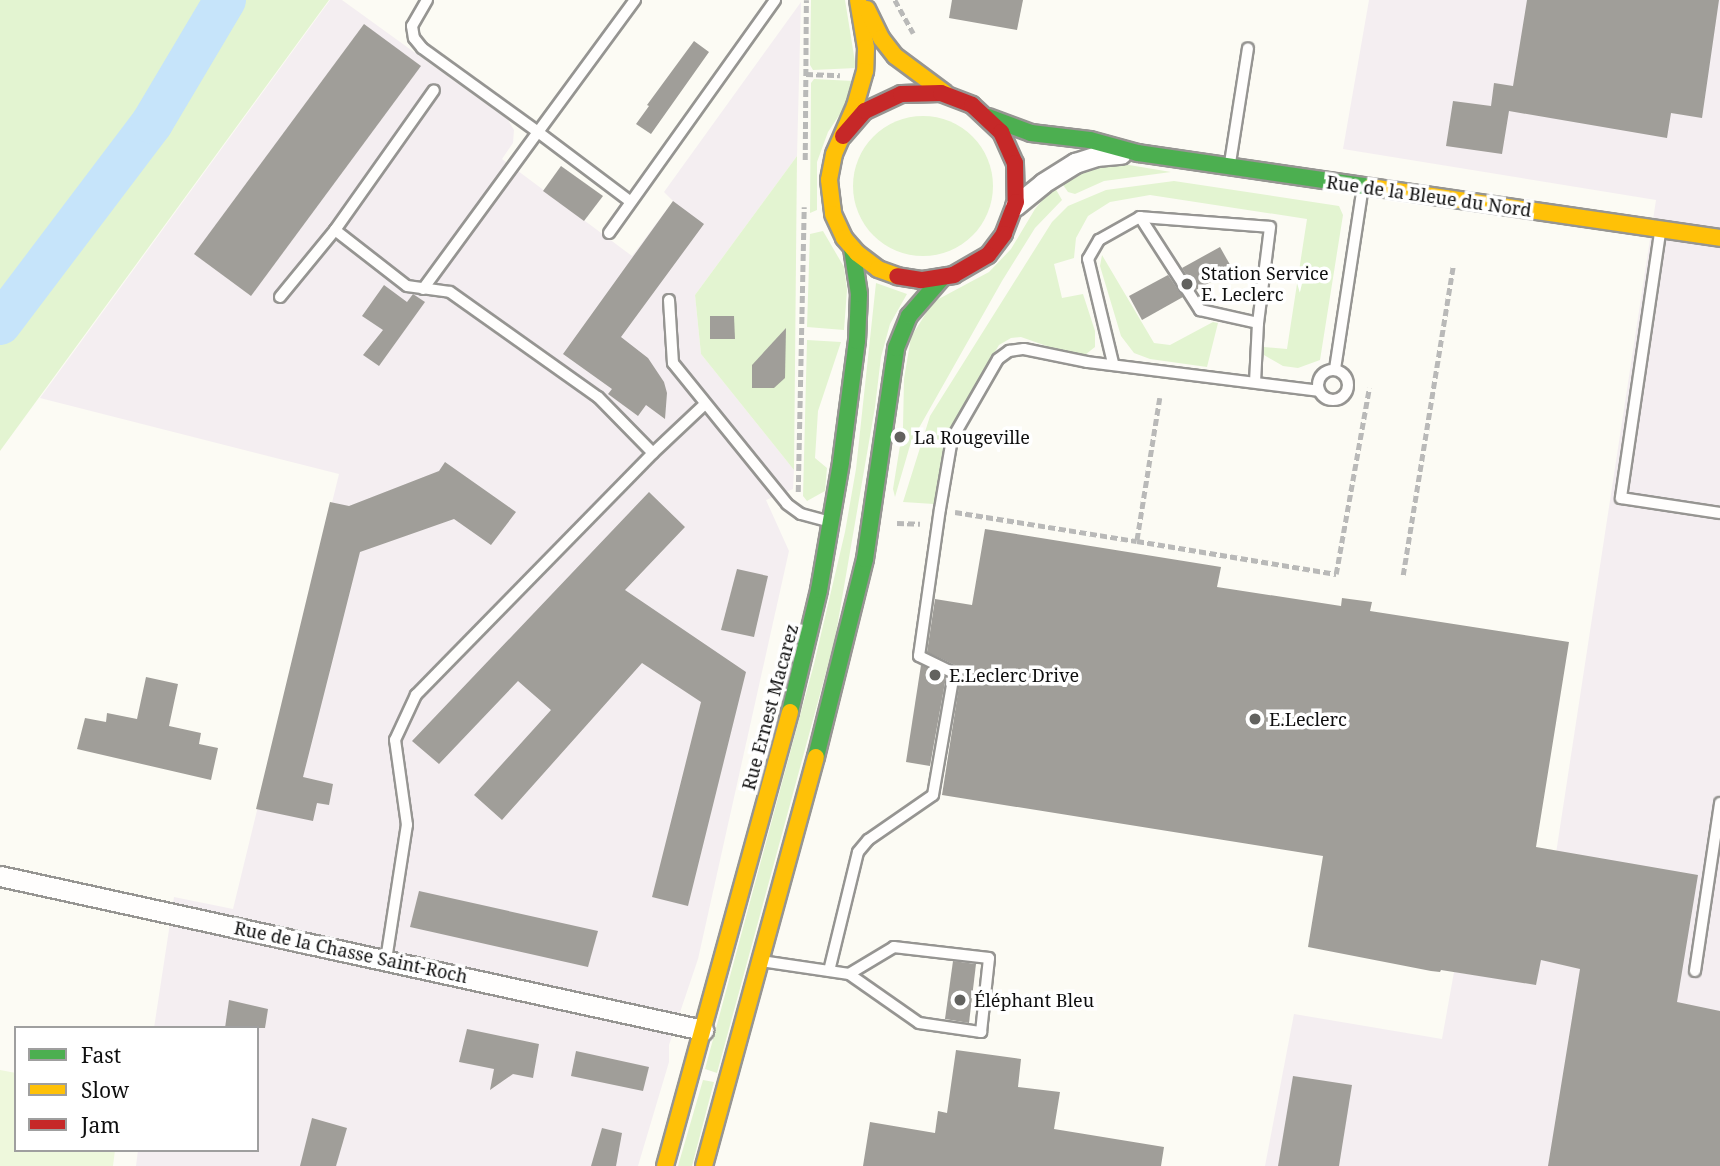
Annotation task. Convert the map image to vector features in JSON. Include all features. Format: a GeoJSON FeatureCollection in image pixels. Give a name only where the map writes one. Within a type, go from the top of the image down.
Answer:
{"type":"FeatureCollection","features":[{"type":"Feature","properties":{"kind":"main road","name":"Rue Ernest Macarez"},"geometry":{"type":"LineString","coordinates":[[860,0],[887,47],[914,73],[947,94],[972,105],[988,117],[1001,132],[1013,156],[1017,176],[1015,206],[1008,228],[988,255],[966,270],[941,279],[915,280],[890,274],[872,265],[852,248],[835,220],[829,187],[832,160],[865,71],[866,48],[860,0]]}},
{"type":"Feature","properties":{"kind":"main road","name":"Rue Ernest Macarez"},"geometry":{"type":"LineString","coordinates":[[843,136],[860,116],[888,98],[914,92],[947,94]]}},
{"type":"Feature","properties":{"kind":"main road","name":"Rue de la Bleue du Nord"},"geometry":{"type":"LineString","coordinates":[[988,117],[1031,133],[1090,140],[1138,153],[1720,238]]}},
{"type":"Feature","properties":{"kind":"main road","name":"Rue Ernest Macarez"},"geometry":{"type":"LineString","coordinates":[[665,1166],[798,680],[831,522],[858,341],[859,286],[852,248]]}},
{"type":"Feature","properties":{"kind":"main road","name":"Rue Ernest Macarez"},"geometry":{"type":"LineString","coordinates":[[704,1166],[851,627],[873,512],[896,348],[909,316],[941,279]]}},
{"type":"Feature","properties":{"kind":"street","name":"Rue de la Bleue du Nord"},"geometry":{"type":"LineString","coordinates":[[1015,206],[1043,183],[1075,163],[1096,156],[1138,153]]}},
{"type":"Feature","properties":{"kind":"street","name":"Rue de la Chasse Saint-Roch"},"geometry":{"type":"LineString","coordinates":[[0,876],[703,1030]]}},
{"type":"Feature","properties":{"kind":"lane"},"geometry":{"type":"LineString","coordinates":[[427,0],[412,26],[414,38],[422,48],[631,202]]}},
{"type":"Feature","properties":{"kind":"lane"},"geometry":{"type":"LineString","coordinates":[[423,289],[635,0]]}},
{"type":"Feature","properties":{"kind":"lane"},"geometry":{"type":"LineString","coordinates":[[609,233],[775,0]]}},
{"type":"Feature","properties":{"kind":"lane"},"geometry":{"type":"LineString","coordinates":[[1229,166],[1248,48]]}},
{"type":"Feature","properties":{"kind":"lane"},"geometry":{"type":"LineString","coordinates":[[280,297],[335,230],[434,90]]}},
{"type":"Feature","properties":{"kind":"lane"},"geometry":{"type":"LineString","coordinates":[[1335,369],[1363,186]]}},
{"type":"Feature","properties":{"kind":"lane"},"geometry":{"type":"LineString","coordinates":[[1140,217],[1200,310],[1258,323]]}},
{"type":"Feature","properties":{"kind":"lane"},"geometry":{"type":"LineString","coordinates":[[1113,363],[1088,259],[1089,251],[1099,240],[1140,217],[1270,227],[1258,323],[1255,382]]}},
{"type":"Feature","properties":{"kind":"lane"},"geometry":{"type":"LineString","coordinates":[[1661,229],[1621,498],[1720,513]]}},
{"type":"Feature","properties":{"kind":"lane"},"geometry":{"type":"LineString","coordinates":[[335,230],[407,286],[450,292],[598,397],[653,453]]}},
{"type":"Feature","properties":{"kind":"lane"},"geometry":{"type":"LineString","coordinates":[[669,300],[673,363],[778,495],[798,512],[831,522]]}},
{"type":"Feature","properties":{"kind":"lane"},"geometry":{"type":"LineString","coordinates":[[829,971],[858,852],[868,840],[933,795],[954,673],[919,656],[949,448],[957,428],[1003,355],[1024,349],[1087,362],[1113,363],[1319,391],[1331,400],[1338,400],[1346,391],[1347,380],[1335,369]]}},
{"type":"Feature","properties":{"kind":"lane"},"geometry":{"type":"LineString","coordinates":[[1319,391],[1321,375],[1335,369]]}},
{"type":"Feature","properties":{"kind":"lane"},"geometry":{"type":"LineString","coordinates":[[386,960],[407,825],[395,740],[416,695],[653,453],[705,404]]}},
{"type":"Feature","properties":{"kind":"lane"},"geometry":{"type":"LineString","coordinates":[[1695,971],[1720,803]]}},
{"type":"Feature","properties":{"kind":"lane"},"geometry":{"type":"LineString","coordinates":[[761,961],[849,974],[919,1023],[981,1032],[989,958],[894,947],[849,974]]}},
{"type":"Feature","properties":{"kind":"path"},"geometry":{"type":"LineString","coordinates":[[805,170],[806,0]]}},
{"type":"Feature","properties":{"kind":"path"},"geometry":{"type":"LineString","coordinates":[[895,0],[916,39]]}},
{"type":"Feature","properties":{"kind":"path"},"geometry":{"type":"LineString","coordinates":[[798,512],[804,198]]}},
{"type":"Feature","properties":{"kind":"path"},"geometry":{"type":"LineString","coordinates":[[1403,575],[1453,267]]}},
{"type":"Feature","properties":{"kind":"path"},"geometry":{"type":"LineString","coordinates":[[897,523],[919,527],[923,506],[1336,573],[1369,388]]}},
{"type":"Feature","properties":{"kind":"path"},"geometry":{"type":"LineString","coordinates":[[1137,541],[1160,398]]}},
{"type":"Feature","properties":{"kind":"shaded area"},"geometry":{"type":"Polygon","coordinates":[[[330,0],[342,0],[508,120],[514,130],[513,143],[502,159],[632,256],[673,201],[664,192],[801,2],[797,156],[695,295],[701,354],[794,470],[793,489],[766,500],[789,551],[698,959],[669,1045],[669,1062],[638,1166],[136,1166],[138,1152],[259,1152],[259,1026],[154,1026],[174,897],[233,909],[339,474],[40,398],[330,0]]]}},
{"type":"Feature","properties":{"kind":"shaded area"},"geometry":{"type":"Polygon","coordinates":[[[1369,0],[1720,0],[1720,1166],[1265,1166],[1294,1014],[1442,1039],[1454,972],[1536,984],[1656,200],[1343,149],[1369,0]]]}},
{"type":"Feature","properties":{"kind":"green space"},"geometry":{"type":"Polygon","coordinates":[[[0,0],[329,0],[0,451],[0,0]]]}},
{"type":"Feature","properties":{"kind":"green space"},"geometry":{"type":"Polygon","coordinates":[[[811,0],[845,0],[856,68],[813,70],[810,65],[811,0]]]}},
{"type":"Feature","properties":{"kind":"green space"},"geometry":{"type":"Polygon","coordinates":[[[814,79],[853,81],[846,105],[828,132],[817,162],[817,210],[810,213],[811,83],[814,79]]]}},
{"type":"Feature","properties":{"kind":"green space"},"geometry":{"type":"Polygon","coordinates":[[[923,116],[950,121],[972,137],[988,159],[993,186],[988,213],[972,235],[950,251],[923,256],[896,251],[874,235],[858,213],[853,186],[858,159],[874,137],[896,121],[923,116]]]}},
{"type":"Feature","properties":{"kind":"green space"},"geometry":{"type":"Polygon","coordinates":[[[797,156],[794,470],[701,354],[695,295],[797,156]]]}},
{"type":"Feature","properties":{"kind":"green space"},"geometry":{"type":"Polygon","coordinates":[[[1101,164],[1129,165],[1171,172],[1104,181],[1075,194],[1068,192],[1061,182],[1101,164]]]}},
{"type":"Feature","properties":{"kind":"green space"},"geometry":{"type":"Polygon","coordinates":[[[1174,181],[1339,206],[1343,215],[1320,360],[1298,368],[1283,366],[1264,355],[1264,347],[1287,349],[1307,219],[1150,195],[1110,202],[1088,216],[1076,238],[1074,258],[1054,264],[1062,298],[1083,294],[1095,331],[1095,347],[1081,358],[1021,337],[1011,338],[999,345],[946,435],[934,504],[903,502],[930,416],[1052,222],[1068,206],[1106,190],[1174,181]]]}},
{"type":"Feature","properties":{"kind":"green space"},"geometry":{"type":"Polygon","coordinates":[[[1054,186],[1062,200],[1035,228],[911,442],[895,497],[893,489],[903,427],[904,379],[911,337],[933,302],[989,272],[1011,249],[1035,209],[1054,186]]]}},
{"type":"Feature","properties":{"kind":"green space"},"geometry":{"type":"Polygon","coordinates":[[[823,231],[844,267],[847,290],[844,330],[807,327],[810,234],[823,231]]]}},
{"type":"Feature","properties":{"kind":"green space"},"geometry":{"type":"Polygon","coordinates":[[[1102,255],[1154,343],[1170,345],[1213,322],[1218,323],[1207,367],[1150,359],[1134,353],[1121,336],[1100,266],[1102,255]]]}},
{"type":"Feature","properties":{"kind":"green space"},"geometry":{"type":"Polygon","coordinates":[[[876,283],[907,294],[890,324],[881,357],[875,407],[835,639],[717,1073],[705,1069],[814,664],[845,532],[856,469],[876,283]]]}},
{"type":"Feature","properties":{"kind":"green space"},"geometry":{"type":"Polygon","coordinates":[[[807,340],[841,342],[818,411],[815,458],[827,468],[825,491],[807,501],[803,496],[807,340]]]}},
{"type":"Feature","properties":{"kind":"green space"},"geometry":{"type":"Polygon","coordinates":[[[0,1070],[14,1073],[14,1152],[115,1152],[113,1166],[0,1166],[0,1070]]]}},
{"type":"Feature","properties":{"kind":"green space"},"geometry":{"type":"Polygon","coordinates":[[[703,1080],[714,1082],[692,1166],[678,1166],[703,1080]]]}},
{"type":"Feature","properties":{"kind":"building"},"geometry":{"type":"Polygon","coordinates":[[[952,0],[1023,0],[1017,30],[949,18],[952,0]]]}},
{"type":"Feature","properties":{"kind":"building"},"geometry":{"type":"Polygon","coordinates":[[[1527,0],[1719,0],[1702,118],[1671,113],[1667,138],[1509,111],[1502,154],[1446,146],[1453,101],[1491,106],[1494,83],[1513,86],[1527,0]]]}},
{"type":"Feature","properties":{"kind":"building"},"geometry":{"type":"Polygon","coordinates":[[[364,24],[421,66],[251,296],[194,254],[364,24]]]}},
{"type":"Feature","properties":{"kind":"building"},"geometry":{"type":"Polygon","coordinates":[[[694,41],[709,52],[651,134],[636,124],[694,41]]]}},
{"type":"Feature","properties":{"kind":"building"},"geometry":{"type":"Polygon","coordinates":[[[561,166],[603,196],[584,221],[543,191],[561,166]]]}},
{"type":"Feature","properties":{"kind":"building"},"geometry":{"type":"Polygon","coordinates":[[[673,201],[704,224],[621,337],[648,358],[664,382],[667,393],[665,419],[646,405],[638,416],[608,394],[612,389],[563,354],[673,201]]]}},
{"type":"Feature","properties":{"kind":"building"},"geometry":{"type":"Polygon","coordinates":[[[1220,247],[1233,270],[1196,290],[1182,268],[1220,247]]]}},
{"type":"Feature","properties":{"kind":"building"},"geometry":{"type":"Polygon","coordinates":[[[1168,275],[1183,297],[1142,320],[1129,296],[1168,275]]]}},
{"type":"Feature","properties":{"kind":"building"},"geometry":{"type":"Polygon","coordinates":[[[384,285],[407,302],[413,294],[425,302],[379,366],[363,355],[383,330],[362,316],[384,285]]]}},
{"type":"Feature","properties":{"kind":"building"},"geometry":{"type":"Polygon","coordinates":[[[710,316],[734,316],[735,339],[710,339],[710,316]]]}},
{"type":"Feature","properties":{"kind":"building"},"geometry":{"type":"Polygon","coordinates":[[[786,328],[785,378],[774,388],[752,388],[752,365],[786,328]]]}},
{"type":"Feature","properties":{"kind":"building"},"geometry":{"type":"Polygon","coordinates":[[[445,462],[516,512],[491,545],[454,519],[360,552],[303,777],[333,784],[329,805],[317,803],[313,821],[256,809],[330,502],[349,506],[439,471],[445,462]]]}},
{"type":"Feature","properties":{"kind":"building"},"geometry":{"type":"Polygon","coordinates":[[[649,492],[685,527],[625,590],[746,672],[688,906],[652,897],[701,702],[642,663],[502,820],[474,795],[551,710],[518,681],[439,764],[412,741],[649,492]]]}},
{"type":"Feature","properties":{"kind":"building","name":"E.Leclerc"},"geometry":{"type":"Polygon","coordinates":[[[985,529],[1221,567],[1217,587],[1341,606],[1342,598],[1372,602],[1370,611],[1569,642],[1536,847],[1698,875],[1677,1002],[1720,1011],[1720,1166],[1548,1166],[1580,969],[1541,960],[1536,985],[1441,970],[1431,971],[1308,947],[1323,856],[942,795],[961,673],[957,666],[927,652],[935,599],[972,605],[985,529]]]}},
{"type":"Feature","properties":{"kind":"building"},"geometry":{"type":"Polygon","coordinates":[[[737,569],[768,576],[754,637],[721,630],[737,569]]]}},
{"type":"Feature","properties":{"kind":"building"},"geometry":{"type":"Polygon","coordinates":[[[921,665],[946,677],[930,766],[906,762],[921,665]]]}},
{"type":"Feature","properties":{"kind":"building"},"geometry":{"type":"Polygon","coordinates":[[[146,677],[178,684],[169,726],[201,733],[199,744],[218,748],[211,780],[77,749],[85,718],[106,722],[107,713],[137,719],[146,677]]]}},
{"type":"Feature","properties":{"kind":"building"},"geometry":{"type":"Polygon","coordinates":[[[419,891],[598,931],[588,967],[410,927],[419,891]]]}},
{"type":"Feature","properties":{"kind":"building","name":"Éléphant Bleu"},"geometry":{"type":"Polygon","coordinates":[[[953,961],[976,964],[969,1023],[945,1019],[953,961]]]}},
{"type":"Feature","properties":{"kind":"building"},"geometry":{"type":"Polygon","coordinates":[[[229,1000],[268,1009],[265,1028],[225,1026],[229,1000]]]}},
{"type":"Feature","properties":{"kind":"building"},"geometry":{"type":"Polygon","coordinates":[[[467,1029],[539,1044],[533,1078],[513,1074],[490,1090],[494,1069],[459,1062],[467,1029]]]}},
{"type":"Feature","properties":{"kind":"building"},"geometry":{"type":"Polygon","coordinates":[[[956,1050],[1021,1059],[1018,1087],[1060,1092],[1054,1129],[1164,1147],[1161,1166],[863,1166],[870,1122],[935,1133],[938,1111],[947,1113],[956,1050]]]}},
{"type":"Feature","properties":{"kind":"building"},"geometry":{"type":"Polygon","coordinates":[[[576,1051],[649,1067],[643,1091],[571,1076],[576,1051]]]}},
{"type":"Feature","properties":{"kind":"building"},"geometry":{"type":"Polygon","coordinates":[[[1293,1076],[1352,1085],[1339,1166],[1278,1166],[1293,1076]]]}},
{"type":"Feature","properties":{"kind":"building"},"geometry":{"type":"Polygon","coordinates":[[[312,1118],[347,1128],[336,1166],[300,1166],[312,1118]]]}},
{"type":"Feature","properties":{"kind":"building"},"geometry":{"type":"Polygon","coordinates":[[[602,1128],[622,1133],[616,1166],[591,1166],[602,1128]]]}},
{"type":"Feature","properties":{"kind":"waterway"},"geometry":{"type":"LineString","coordinates":[[0,324],[152,123],[225,0]]}},
{"type":"Feature","properties":{"kind":"traffic: fast"},"geometry":{"type":"LineString","coordinates":[[988,117],[1031,133],[1090,140],[1138,153],[1371,187]]}},
{"type":"Feature","properties":{"kind":"traffic: fast"},"geometry":{"type":"LineString","coordinates":[[790,712],[819,590],[841,462],[857,341],[859,294],[852,248]]}},
{"type":"Feature","properties":{"kind":"traffic: fast"},"geometry":{"type":"LineString","coordinates":[[816,757],[865,559],[896,348],[909,316],[941,279]]}},
{"type":"Feature","properties":{"kind":"traffic: slow"},"geometry":{"type":"LineString","coordinates":[[858,0],[866,48],[865,71],[855,106],[834,154],[829,180],[833,214],[844,238],[857,253],[878,269],[897,276]]}},
{"type":"Feature","properties":{"kind":"traffic: slow"},"geometry":{"type":"LineString","coordinates":[[867,9],[881,38],[895,56],[945,93]]}},
{"type":"Feature","properties":{"kind":"traffic: slow"},"geometry":{"type":"LineString","coordinates":[[1371,187],[1720,238]]}},
{"type":"Feature","properties":{"kind":"traffic: slow"},"geometry":{"type":"LineString","coordinates":[[665,1166],[790,712]]}},
{"type":"Feature","properties":{"kind":"traffic: slow"},"geometry":{"type":"LineString","coordinates":[[704,1166],[816,757]]}},
{"type":"Feature","properties":{"kind":"traffic: jam"},"geometry":{"type":"LineString","coordinates":[[843,136],[865,111],[901,94],[941,93],[972,105],[1001,132],[1015,163],[1016,202],[1004,234],[988,255],[954,275],[921,280],[897,276]]}},
{"type":"Feature","properties":{"kind":"place","name":"Station Service E. Leclerc"},"geometry":{"type":"Point","coordinates":[1187,284]}},
{"type":"Feature","properties":{"kind":"place","name":"La Rougeville"},"geometry":{"type":"Point","coordinates":[900,437]}},
{"type":"Feature","properties":{"kind":"place","name":"E.Leclerc Drive"},"geometry":{"type":"Point","coordinates":[935,675]}},
{"type":"Feature","properties":{"kind":"place","name":"E.Leclerc"},"geometry":{"type":"Point","coordinates":[1255,719]}},
{"type":"Feature","properties":{"kind":"place","name":"Éléphant Bleu"},"geometry":{"type":"Point","coordinates":[960,1000]}}]}
